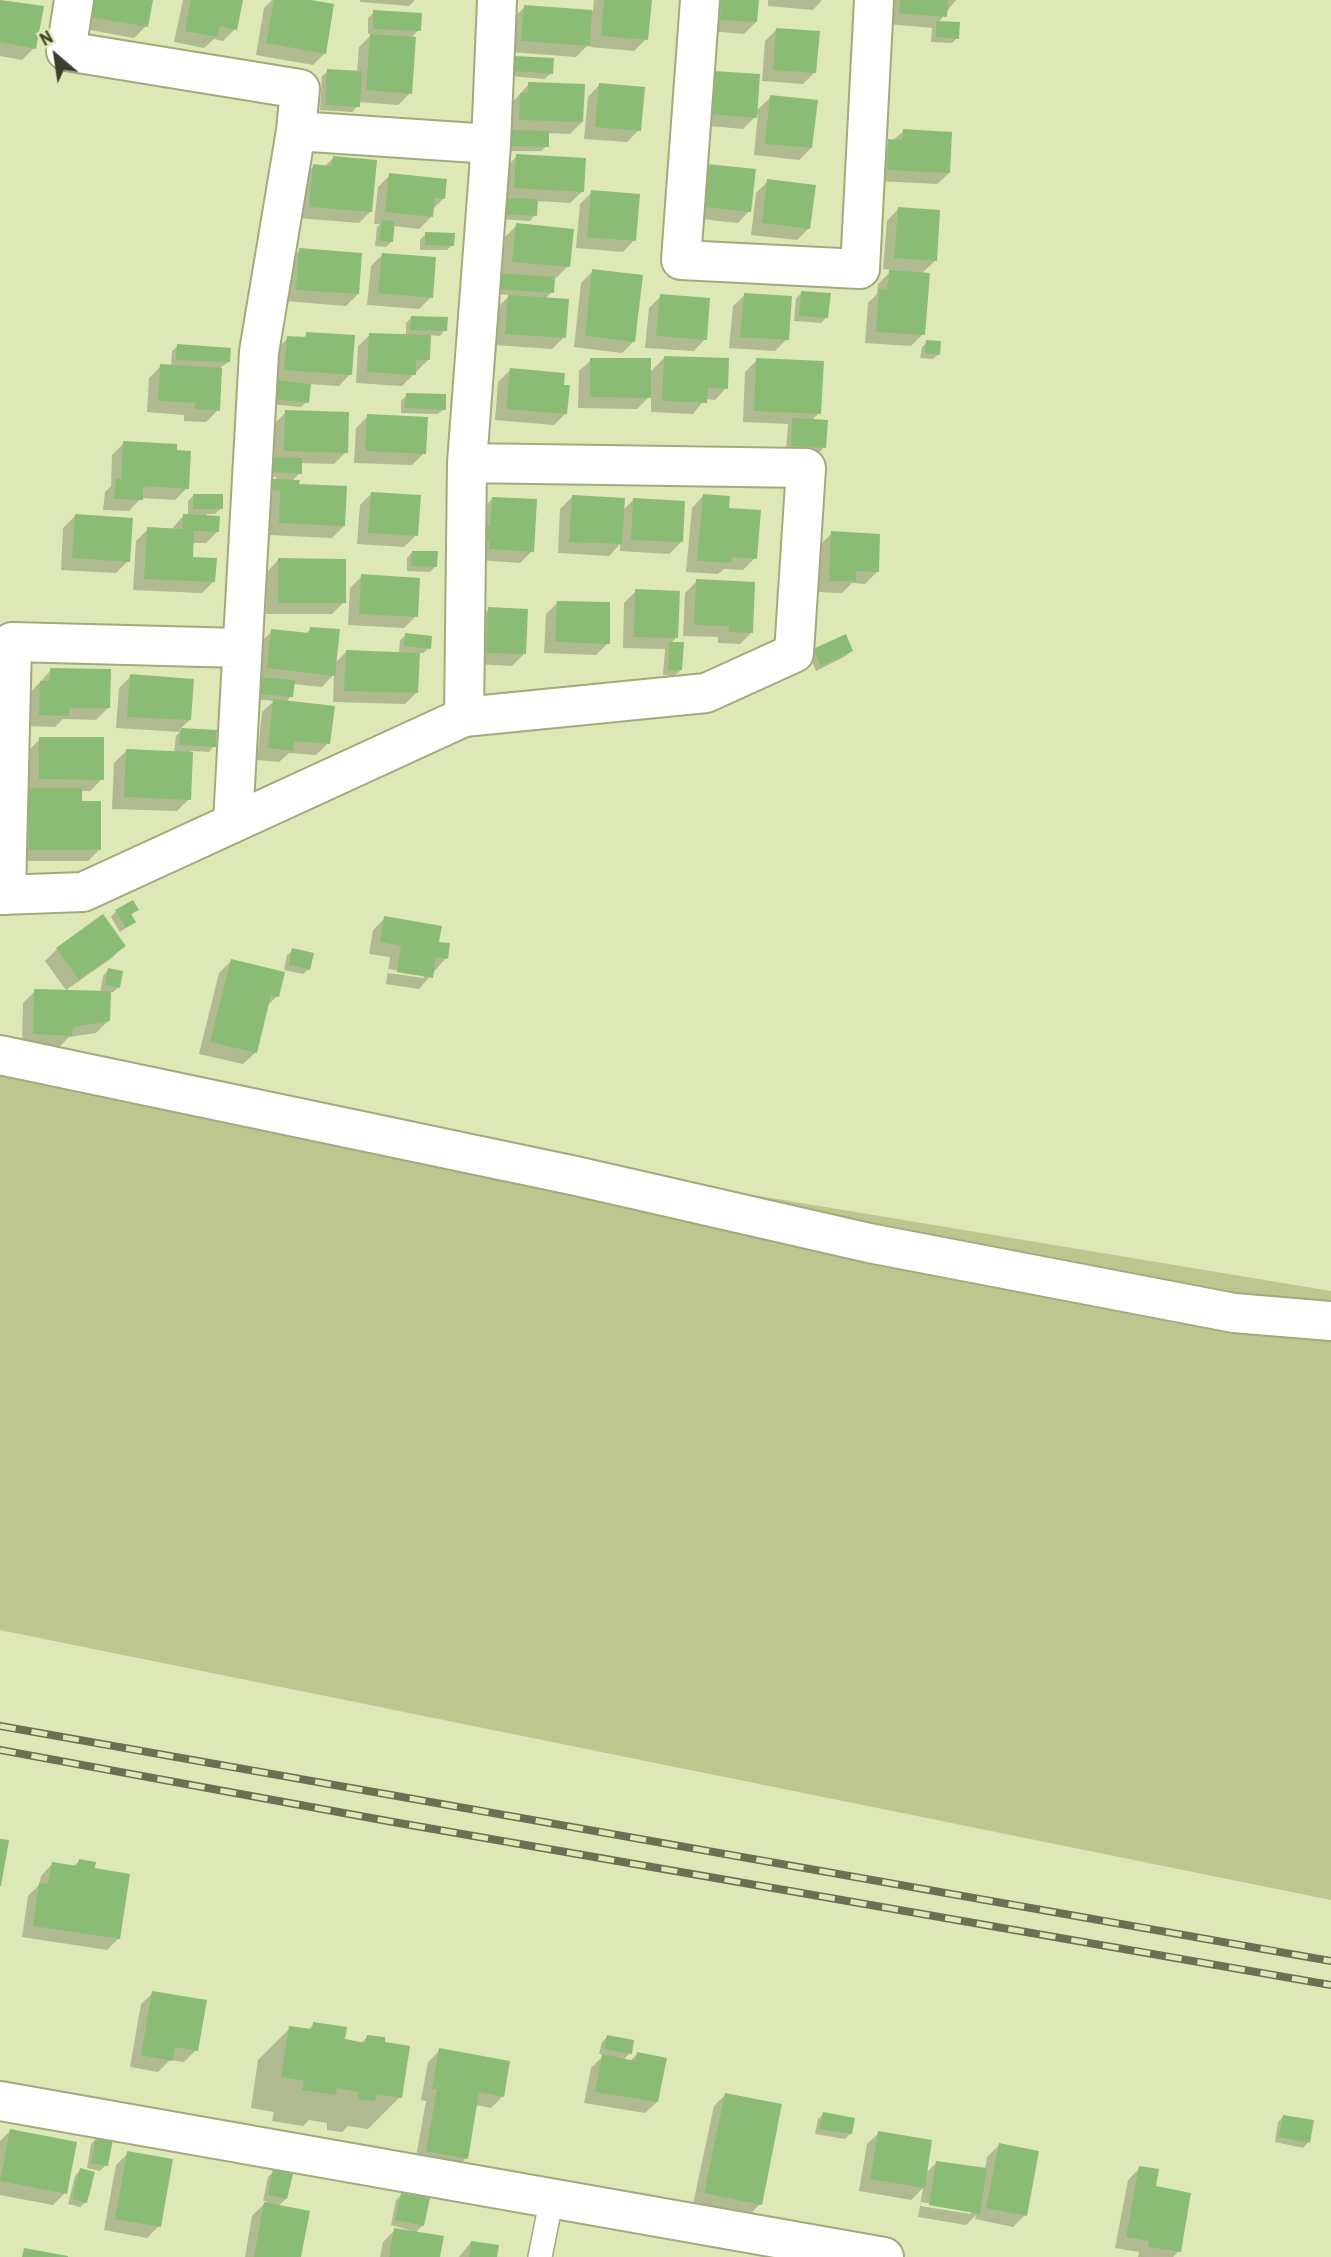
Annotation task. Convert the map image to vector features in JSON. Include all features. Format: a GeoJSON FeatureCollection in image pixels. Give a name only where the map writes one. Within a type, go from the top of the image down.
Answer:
{"type":"FeatureCollection","features":[{"type":"Feature","properties":{"kind":"street"},"geometry":{"type":"LineString","coordinates":[[74,0],[66,51],[300,89],[296,131],[259,352],[233,822]]}},
{"type":"Feature","properties":{"kind":"street"},"geometry":{"type":"LineString","coordinates":[[464,717],[467,463],[491,144],[497,0]]}},
{"type":"Feature","properties":{"kind":"street"},"geometry":{"type":"LineString","coordinates":[[699,0],[681,260],[860,269],[874,0]]}},
{"type":"Feature","properties":{"kind":"street"},"geometry":{"type":"LineString","coordinates":[[296,131],[491,144]]}},
{"type":"Feature","properties":{"kind":"street"},"geometry":{"type":"LineString","coordinates":[[241,648],[12,642],[3,895],[83,892],[464,717],[706,693],[794,653],[806,468],[467,463]]}},
{"type":"Feature","properties":{"kind":"street"},"geometry":{"type":"LineString","coordinates":[[0,1055],[576,1176],[869,1242],[1234,1313],[1331,1321]]}},
{"type":"Feature","properties":{"kind":"street"},"geometry":{"type":"LineString","coordinates":[[0,2101],[884,2257]]}},
{"type":"Feature","properties":{"kind":"lane"},"geometry":{"type":"LineString","coordinates":[[540,2257],[552,2197]]}},
{"type":"Feature","properties":{"kind":"green space"},"geometry":{"type":"Polygon","coordinates":[[[0,1070],[1331,1291],[1331,1900],[0,1630],[0,1070]]]}},
{"type":"Feature","properties":{"kind":"building"},"geometry":{"type":"Polygon","coordinates":[[[0,0],[44,6],[36,49],[0,42],[0,0]]]}},
{"type":"Feature","properties":{"kind":"building"},"geometry":{"type":"Polygon","coordinates":[[[93,0],[153,0],[148,27],[90,17],[93,0]]]}},
{"type":"Feature","properties":{"kind":"building"},"geometry":{"type":"Polygon","coordinates":[[[191,0],[243,0],[237,30],[220,26],[217,37],[185,31],[191,0]]]}},
{"type":"Feature","properties":{"kind":"building"},"geometry":{"type":"Polygon","coordinates":[[[274,0],[311,0],[334,4],[326,54],[266,43],[274,0]]]}},
{"type":"Feature","properties":{"kind":"building"},"geometry":{"type":"Polygon","coordinates":[[[604,0],[652,0],[648,40],[601,36],[604,0]]]}},
{"type":"Feature","properties":{"kind":"building"},"geometry":{"type":"Polygon","coordinates":[[[713,0],[759,0],[757,22],[720,20],[721,10],[713,9],[713,0]]]}},
{"type":"Feature","properties":{"kind":"building"},"geometry":{"type":"Polygon","coordinates":[[[900,0],[948,0],[947,17],[899,13],[900,0]]]}},
{"type":"Feature","properties":{"kind":"building"},"geometry":{"type":"Polygon","coordinates":[[[524,5],[592,10],[590,46],[521,41],[524,5]]]}},
{"type":"Feature","properties":{"kind":"building"},"geometry":{"type":"Polygon","coordinates":[[[373,10],[422,13],[421,31],[373,29],[373,10]]]}},
{"type":"Feature","properties":{"kind":"building"},"geometry":{"type":"Polygon","coordinates":[[[936,21],[960,22],[959,39],[936,37],[936,21]]]}},
{"type":"Feature","properties":{"kind":"building"},"geometry":{"type":"Polygon","coordinates":[[[776,28],[820,31],[816,73],[773,70],[776,28]]]}},
{"type":"Feature","properties":{"kind":"building"},"geometry":{"type":"Polygon","coordinates":[[[370,34],[416,37],[412,94],[366,90],[370,34]]]}},
{"type":"Feature","properties":{"kind":"building"},"geometry":{"type":"Polygon","coordinates":[[[514,56],[554,58],[553,74],[513,71],[514,56]]]}},
{"type":"Feature","properties":{"kind":"building"},"geometry":{"type":"Polygon","coordinates":[[[327,69],[362,71],[360,107],[325,105],[327,69]]]}},
{"type":"Feature","properties":{"kind":"building"},"geometry":{"type":"Polygon","coordinates":[[[713,71],[760,74],[757,118],[709,114],[713,71]]]}},
{"type":"Feature","properties":{"kind":"building"},"geometry":{"type":"Polygon","coordinates":[[[528,82],[585,84],[583,122],[519,120],[520,93],[528,93],[528,82]]]}},
{"type":"Feature","properties":{"kind":"building"},"geometry":{"type":"Polygon","coordinates":[[[599,83],[645,87],[641,131],[595,127],[599,83]]]}},
{"type":"Feature","properties":{"kind":"building"},"geometry":{"type":"Polygon","coordinates":[[[770,95],[818,100],[812,148],[765,144],[770,95]]]}},
{"type":"Feature","properties":{"kind":"building"},"geometry":{"type":"Polygon","coordinates":[[[903,129],[952,132],[950,173],[887,170],[888,139],[902,140],[903,129]]]}},
{"type":"Feature","properties":{"kind":"building"},"geometry":{"type":"Polygon","coordinates":[[[508,130],[549,131],[549,147],[508,146],[508,130]]]}},
{"type":"Feature","properties":{"kind":"building"},"geometry":{"type":"Polygon","coordinates":[[[516,154],[586,158],[584,192],[514,188],[516,154]]]}},
{"type":"Feature","properties":{"kind":"building"},"geometry":{"type":"Polygon","coordinates":[[[333,156],[377,160],[372,212],[309,207],[313,164],[332,166],[333,156]]]}},
{"type":"Feature","properties":{"kind":"building"},"geometry":{"type":"Polygon","coordinates":[[[707,164],[756,169],[751,212],[703,207],[707,164]]]}},
{"type":"Feature","properties":{"kind":"building"},"geometry":{"type":"Polygon","coordinates":[[[389,173],[447,179],[445,199],[435,198],[433,217],[385,212],[389,173]]]}},
{"type":"Feature","properties":{"kind":"building"},"geometry":{"type":"Polygon","coordinates":[[[767,179],[816,185],[810,229],[762,223],[767,179]]]}},
{"type":"Feature","properties":{"kind":"building"},"geometry":{"type":"Polygon","coordinates":[[[591,190],[640,194],[636,241],[587,237],[591,190]]]}},
{"type":"Feature","properties":{"kind":"building"},"geometry":{"type":"Polygon","coordinates":[[[504,198],[538,199],[537,216],[503,214],[504,198]]]}},
{"type":"Feature","properties":{"kind":"building"},"geometry":{"type":"Polygon","coordinates":[[[898,207],[940,210],[937,261],[894,258],[898,207]]]}},
{"type":"Feature","properties":{"kind":"building"},"geometry":{"type":"Polygon","coordinates":[[[382,220],[395,221],[393,242],[379,241],[382,220]]]}},
{"type":"Feature","properties":{"kind":"building"},"geometry":{"type":"Polygon","coordinates":[[[516,223],[574,229],[570,267],[512,262],[516,223]]]}},
{"type":"Feature","properties":{"kind":"building"},"geometry":{"type":"Polygon","coordinates":[[[425,232],[455,233],[454,246],[425,245],[425,232]]]}},
{"type":"Feature","properties":{"kind":"building"},"geometry":{"type":"Polygon","coordinates":[[[299,248],[362,253],[359,294],[296,290],[299,248]]]}},
{"type":"Feature","properties":{"kind":"building"},"geometry":{"type":"Polygon","coordinates":[[[382,253],[436,257],[433,298],[378,293],[382,253]]]}},
{"type":"Feature","properties":{"kind":"building"},"geometry":{"type":"Polygon","coordinates":[[[592,269],[643,275],[635,342],[585,336],[592,269]]]}},
{"type":"Feature","properties":{"kind":"building"},"geometry":{"type":"Polygon","coordinates":[[[889,270],[930,273],[925,335],[876,332],[879,289],[887,290],[889,270]]]}},
{"type":"Feature","properties":{"kind":"building"},"geometry":{"type":"Polygon","coordinates":[[[497,273],[555,277],[554,293],[496,289],[497,273]]]}},
{"type":"Feature","properties":{"kind":"building"},"geometry":{"type":"Polygon","coordinates":[[[801,291],[831,293],[828,318],[799,316],[801,291]]]}},
{"type":"Feature","properties":{"kind":"building"},"geometry":{"type":"Polygon","coordinates":[[[744,293],[792,296],[789,340],[740,337],[744,293]]]}},
{"type":"Feature","properties":{"kind":"building"},"geometry":{"type":"Polygon","coordinates":[[[660,294],[710,298],[707,340],[656,336],[660,294]]]}},
{"type":"Feature","properties":{"kind":"building"},"geometry":{"type":"Polygon","coordinates":[[[508,295],[569,299],[566,338],[505,334],[508,295]]]}},
{"type":"Feature","properties":{"kind":"building"},"geometry":{"type":"Polygon","coordinates":[[[411,316],[448,317],[447,331],[410,330],[411,316]]]}},
{"type":"Feature","properties":{"kind":"building"},"geometry":{"type":"Polygon","coordinates":[[[306,332],[355,335],[352,375],[284,370],[287,336],[306,337],[306,332]]]}},
{"type":"Feature","properties":{"kind":"building"},"geometry":{"type":"Polygon","coordinates":[[[369,333],[431,335],[430,360],[416,360],[416,375],[367,372],[369,333]]]}},
{"type":"Feature","properties":{"kind":"building"},"geometry":{"type":"Polygon","coordinates":[[[926,340],[941,341],[940,355],[925,353],[926,340]]]}},
{"type":"Feature","properties":{"kind":"building"},"geometry":{"type":"Polygon","coordinates":[[[177,344],[231,348],[230,362],[176,360],[177,344]]]}},
{"type":"Feature","properties":{"kind":"building"},"geometry":{"type":"Polygon","coordinates":[[[664,356],[729,358],[728,389],[708,388],[707,403],[662,401],[664,356]]]}},
{"type":"Feature","properties":{"kind":"building"},"geometry":{"type":"Polygon","coordinates":[[[590,358],[651,358],[651,398],[590,397],[590,358]]]}},
{"type":"Feature","properties":{"kind":"building"},"geometry":{"type":"Polygon","coordinates":[[[756,358],[824,361],[821,414],[754,411],[756,358]]]}},
{"type":"Feature","properties":{"kind":"building"},"geometry":{"type":"Polygon","coordinates":[[[160,364],[222,368],[220,411],[195,409],[195,403],[158,401],[160,364]]]}},
{"type":"Feature","properties":{"kind":"building"},"geometry":{"type":"Polygon","coordinates":[[[510,368],[565,373],[564,385],[570,385],[567,414],[506,409],[510,368]]]}},
{"type":"Feature","properties":{"kind":"building"},"geometry":{"type":"Polygon","coordinates":[[[275,380],[311,384],[309,403],[273,399],[275,380]]]}},
{"type":"Feature","properties":{"kind":"building"},"geometry":{"type":"Polygon","coordinates":[[[406,393],[446,394],[446,410],[405,408],[406,393]]]}},
{"type":"Feature","properties":{"kind":"building"},"geometry":{"type":"Polygon","coordinates":[[[285,410],[349,412],[348,453],[284,451],[285,410]]]}},
{"type":"Feature","properties":{"kind":"building"},"geometry":{"type":"Polygon","coordinates":[[[367,414],[428,417],[426,454],[365,451],[367,414]]]}},
{"type":"Feature","properties":{"kind":"building"},"geometry":{"type":"Polygon","coordinates":[[[792,418],[828,420],[826,448],[791,446],[792,418]]]}},
{"type":"Feature","properties":{"kind":"building"},"geometry":{"type":"Polygon","coordinates":[[[123,441],[177,444],[177,450],[191,451],[189,489],[143,486],[143,500],[114,499],[116,478],[121,479],[123,441]]]}},
{"type":"Feature","properties":{"kind":"building"},"geometry":{"type":"Polygon","coordinates":[[[272,457],[302,458],[302,474],[271,472],[272,457]]]}},
{"type":"Feature","properties":{"kind":"building"},"geometry":{"type":"Polygon","coordinates":[[[273,479],[300,480],[299,484],[347,486],[345,526],[279,523],[280,491],[273,490],[273,479]]]}},
{"type":"Feature","properties":{"kind":"building"},"geometry":{"type":"Polygon","coordinates":[[[371,492],[421,495],[418,536],[368,533],[371,492]]]}},
{"type":"Feature","properties":{"kind":"building"},"geometry":{"type":"Polygon","coordinates":[[[193,494],[223,494],[223,509],[193,509],[193,494]]]}},
{"type":"Feature","properties":{"kind":"building"},"geometry":{"type":"Polygon","coordinates":[[[703,494],[730,496],[729,508],[761,510],[757,559],[732,557],[731,563],[697,561],[703,494]]]}},
{"type":"Feature","properties":{"kind":"building"},"geometry":{"type":"Polygon","coordinates":[[[572,495],[625,498],[622,544],[569,542],[572,495]]]}},
{"type":"Feature","properties":{"kind":"building"},"geometry":{"type":"Polygon","coordinates":[[[492,497],[537,499],[534,552],[489,549],[489,541],[482,541],[484,526],[490,526],[492,497]]]}},
{"type":"Feature","properties":{"kind":"building"},"geometry":{"type":"Polygon","coordinates":[[[633,498],[685,501],[683,542],[631,540],[633,498]]]}},
{"type":"Feature","properties":{"kind":"building"},"geometry":{"type":"Polygon","coordinates":[[[75,514],[133,518],[130,562],[72,558],[75,514]]]}},
{"type":"Feature","properties":{"kind":"building"},"geometry":{"type":"Polygon","coordinates":[[[183,514],[220,516],[219,532],[194,531],[193,557],[217,558],[215,582],[144,579],[147,527],[182,529],[183,514]]]}},
{"type":"Feature","properties":{"kind":"building"},"geometry":{"type":"Polygon","coordinates":[[[831,531],[880,534],[879,572],[856,571],[856,581],[829,581],[831,531]]]}},
{"type":"Feature","properties":{"kind":"building"},"geometry":{"type":"Polygon","coordinates":[[[412,551],[438,551],[437,567],[411,566],[412,551]]]}},
{"type":"Feature","properties":{"kind":"building"},"geometry":{"type":"Polygon","coordinates":[[[278,558],[346,559],[346,603],[278,603],[278,558]]]}},
{"type":"Feature","properties":{"kind":"building"},"geometry":{"type":"Polygon","coordinates":[[[361,574],[420,578],[418,617],[359,614],[361,574]]]}},
{"type":"Feature","properties":{"kind":"building"},"geometry":{"type":"Polygon","coordinates":[[[696,579],[755,582],[753,633],[729,632],[729,626],[694,625],[696,579]]]}},
{"type":"Feature","properties":{"kind":"building"},"geometry":{"type":"Polygon","coordinates":[[[635,589],[680,591],[678,638],[634,637],[635,589]]]}},
{"type":"Feature","properties":{"kind":"building"},"geometry":{"type":"Polygon","coordinates":[[[557,601],[610,602],[610,644],[555,642],[557,601]]]}},
{"type":"Feature","properties":{"kind":"building"},"geometry":{"type":"Polygon","coordinates":[[[488,607],[528,609],[526,654],[486,653],[488,607]]]}},
{"type":"Feature","properties":{"kind":"building"},"geometry":{"type":"Polygon","coordinates":[[[310,627],[340,629],[335,676],[267,668],[271,629],[309,633],[310,627]]]}},
{"type":"Feature","properties":{"kind":"building"},"geometry":{"type":"Polygon","coordinates":[[[405,633],[432,636],[431,649],[404,646],[405,633]]]}},
{"type":"Feature","properties":{"kind":"building"},"geometry":{"type":"Polygon","coordinates":[[[846,634],[853,651],[821,666],[813,649],[846,634]]]}},
{"type":"Feature","properties":{"kind":"building"},"geometry":{"type":"Polygon","coordinates":[[[669,642],[684,642],[682,670],[668,670],[669,642]]]}},
{"type":"Feature","properties":{"kind":"building"},"geometry":{"type":"Polygon","coordinates":[[[346,650],[420,653],[418,693],[344,691],[346,650]]]}},
{"type":"Feature","properties":{"kind":"building"},"geometry":{"type":"Polygon","coordinates":[[[50,668],[111,669],[110,708],[69,708],[69,716],[39,715],[40,681],[50,681],[50,668]]]}},
{"type":"Feature","properties":{"kind":"building"},"geometry":{"type":"Polygon","coordinates":[[[130,674],[194,679],[191,720],[127,717],[130,674]]]}},
{"type":"Feature","properties":{"kind":"building"},"geometry":{"type":"Polygon","coordinates":[[[260,677],[295,680],[293,697],[259,694],[260,677]]]}},
{"type":"Feature","properties":{"kind":"building"},"geometry":{"type":"Polygon","coordinates":[[[273,699],[335,706],[330,744],[294,741],[293,751],[268,748],[273,699]]]}},
{"type":"Feature","properties":{"kind":"building"},"geometry":{"type":"Polygon","coordinates":[[[181,728],[217,730],[216,747],[179,745],[181,728]]]}},
{"type":"Feature","properties":{"kind":"building"},"geometry":{"type":"Polygon","coordinates":[[[39,737],[104,737],[104,780],[39,779],[39,737]]]}},
{"type":"Feature","properties":{"kind":"building"},"geometry":{"type":"Polygon","coordinates":[[[126,749],[193,752],[191,800],[124,797],[126,749]]]}},
{"type":"Feature","properties":{"kind":"building"},"geometry":{"type":"Polygon","coordinates":[[[29,788],[82,788],[82,801],[101,801],[101,850],[29,850],[29,788]]]}},
{"type":"Feature","properties":{"kind":"building"},"geometry":{"type":"Polygon","coordinates":[[[133,900],[139,910],[131,914],[136,922],[126,928],[115,910],[133,900]]]}},
{"type":"Feature","properties":{"kind":"building"},"geometry":{"type":"Polygon","coordinates":[[[103,914],[126,946],[79,980],[56,948],[103,914]]]}},
{"type":"Feature","properties":{"kind":"building"},"geometry":{"type":"Polygon","coordinates":[[[384,916],[442,926],[439,942],[450,943],[448,959],[436,957],[433,978],[397,972],[401,946],[380,942],[384,916]]]}},
{"type":"Feature","properties":{"kind":"building"},"geometry":{"type":"Polygon","coordinates":[[[292,948],[314,953],[310,970],[289,965],[292,948]]]}},
{"type":"Feature","properties":{"kind":"building"},"geometry":{"type":"Polygon","coordinates":[[[231,959],[285,972],[279,997],[271,995],[257,1053],[210,1042],[231,959]]]}},
{"type":"Feature","properties":{"kind":"building"},"geometry":{"type":"Polygon","coordinates":[[[108,968],[123,971],[120,988],[105,985],[108,968]]]}},
{"type":"Feature","properties":{"kind":"building"},"geometry":{"type":"Polygon","coordinates":[[[34,989],[111,991],[110,1021],[73,1027],[72,1036],[33,1034],[34,989]]]}},
{"type":"Feature","properties":{"kind":"building"},"geometry":{"type":"Polygon","coordinates":[[[0,1839],[9,1840],[1,1886],[0,1886],[0,1839]]]}},
{"type":"Feature","properties":{"kind":"building"},"geometry":{"type":"Polygon","coordinates":[[[79,1859],[96,1862],[95,1868],[130,1874],[120,1939],[33,1926],[39,1883],[48,1884],[52,1862],[78,1866],[79,1859]]]}},
{"type":"Feature","properties":{"kind":"building"},"geometry":{"type":"Polygon","coordinates":[[[152,1991],[207,2000],[198,2051],[175,2047],[172,2061],[141,2055],[152,1991]]]}},
{"type":"Feature","properties":{"kind":"building"},"geometry":{"type":"Polygon","coordinates":[[[313,2022],[347,2027],[345,2039],[365,2043],[367,2035],[385,2037],[385,2042],[410,2046],[402,2098],[376,2094],[375,2101],[357,2099],[358,2092],[337,2088],[336,2095],[302,2090],[304,2081],[281,2077],[289,2026],[312,2029],[313,2022]]]}},
{"type":"Feature","properties":{"kind":"building"},"geometry":{"type":"Polygon","coordinates":[[[607,2035],[634,2040],[632,2054],[604,2049],[607,2035]]]}},
{"type":"Feature","properties":{"kind":"building"},"geometry":{"type":"Polygon","coordinates":[[[439,2048],[510,2061],[504,2097],[479,2092],[468,2159],[426,2151],[437,2089],[432,2089],[439,2048]]]}},
{"type":"Feature","properties":{"kind":"building"},"geometry":{"type":"Polygon","coordinates":[[[637,2052],[667,2058],[658,2102],[595,2092],[602,2054],[635,2061],[637,2052]]]}},
{"type":"Feature","properties":{"kind":"building"},"geometry":{"type":"Polygon","coordinates":[[[725,2093],[782,2104],[762,2205],[704,2193],[725,2093]]]}},
{"type":"Feature","properties":{"kind":"building"},"geometry":{"type":"Polygon","coordinates":[[[823,2112],[855,2118],[852,2134],[819,2129],[823,2112]]]}},
{"type":"Feature","properties":{"kind":"building"},"geometry":{"type":"Polygon","coordinates":[[[1283,2115],[1314,2120],[1310,2143],[1279,2137],[1283,2115]]]}},
{"type":"Feature","properties":{"kind":"building"},"geometry":{"type":"Polygon","coordinates":[[[10,2129],[77,2142],[67,2194],[0,2181],[10,2129]]]}},
{"type":"Feature","properties":{"kind":"building"},"geometry":{"type":"Polygon","coordinates":[[[878,2131],[932,2140],[925,2188],[870,2179],[878,2131]]]}},
{"type":"Feature","properties":{"kind":"building"},"geometry":{"type":"Polygon","coordinates":[[[96,2136],[113,2139],[108,2166],[91,2163],[96,2136]]]}},
{"type":"Feature","properties":{"kind":"building"},"geometry":{"type":"Polygon","coordinates":[[[999,2143],[1039,2151],[1027,2216],[986,2208],[999,2143]]]}},
{"type":"Feature","properties":{"kind":"building"},"geometry":{"type":"Polygon","coordinates":[[[127,2151],[173,2159],[161,2227],[115,2219],[127,2151]]]}},
{"type":"Feature","properties":{"kind":"building"},"geometry":{"type":"Polygon","coordinates":[[[936,2161],[987,2168],[980,2214],[929,2205],[936,2161]]]}},
{"type":"Feature","properties":{"kind":"building"},"geometry":{"type":"Polygon","coordinates":[[[1139,2166],[1159,2169],[1156,2186],[1191,2193],[1181,2252],[1148,2247],[1149,2241],[1126,2237],[1139,2166]]]}},
{"type":"Feature","properties":{"kind":"building"},"geometry":{"type":"Polygon","coordinates":[[[80,2168],[95,2172],[87,2203],[72,2199],[80,2168]]]}},
{"type":"Feature","properties":{"kind":"building"},"geometry":{"type":"Polygon","coordinates":[[[273,2169],[293,2174],[287,2199],[268,2195],[273,2169]]]}},
{"type":"Feature","properties":{"kind":"building"},"geometry":{"type":"Polygon","coordinates":[[[401,2193],[430,2198],[424,2226],[395,2220],[401,2193]]]}},
{"type":"Feature","properties":{"kind":"building"},"geometry":{"type":"Polygon","coordinates":[[[264,2202],[310,2211],[301,2257],[254,2257],[264,2202]]]}},
{"type":"Feature","properties":{"kind":"building"},"geometry":{"type":"Polygon","coordinates":[[[394,2228],[444,2236],[440,2257],[389,2257],[394,2228]]]}},
{"type":"Feature","properties":{"kind":"building"},"geometry":{"type":"Polygon","coordinates":[[[471,2241],[499,2245],[497,2257],[469,2257],[471,2241]]]}},
{"type":"Feature","properties":{"kind":"building"},"geometry":{"type":"Polygon","coordinates":[[[24,2248],[68,2256],[68,2257],[22,2257],[24,2248]]]}},
{"type":"Feature","properties":{"kind":"railway"},"geometry":{"type":"LineString","coordinates":[[0,1726],[1331,1961]]}},
{"type":"Feature","properties":{"kind":"railway"},"geometry":{"type":"LineString","coordinates":[[0,1750],[393,1822],[1331,1985]]}}]}
